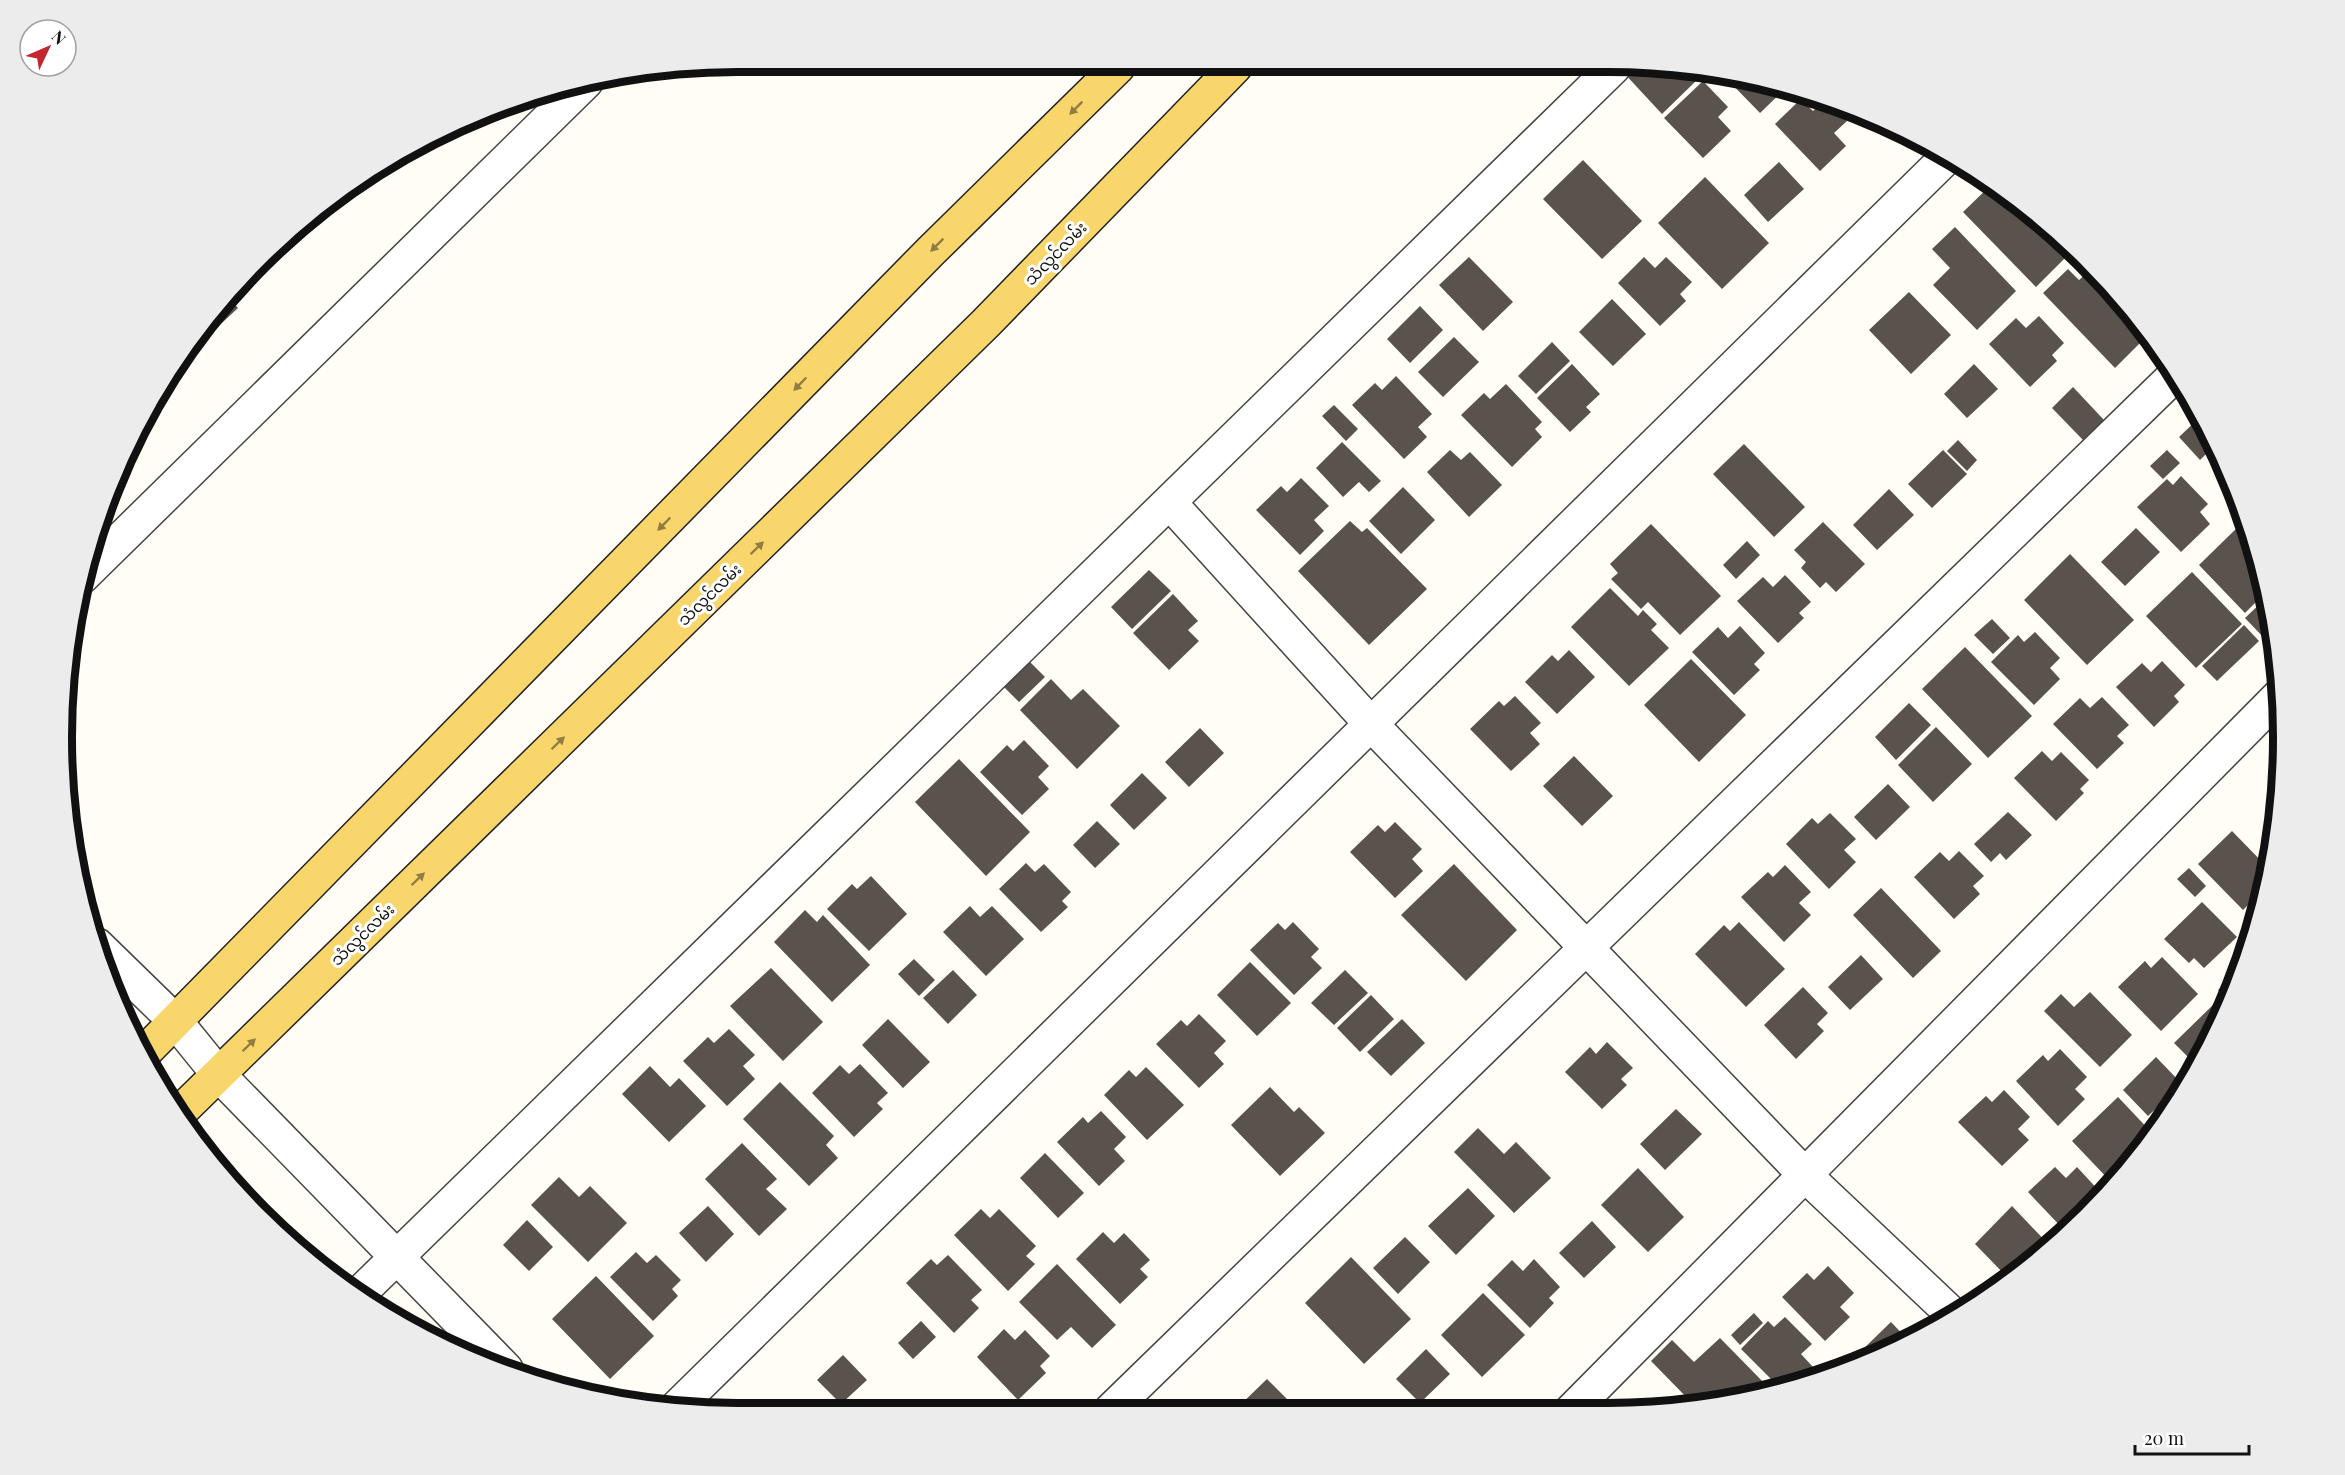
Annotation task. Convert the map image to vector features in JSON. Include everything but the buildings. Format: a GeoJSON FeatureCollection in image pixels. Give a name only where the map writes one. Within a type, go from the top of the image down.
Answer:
{"type":"FeatureCollection","features":[{"type":"Feature","properties":{"kind":"main road"},"geometry":{"type":"LineString","coordinates":[[149,1048],[930,251],[1113,72]]}},
{"type":"Feature","properties":{"kind":"main road","name":"သံလွင်လမ်း"},"geometry":{"type":"LineString","coordinates":[[184,1108],[986,323],[1230,72]]}},
{"type":"Feature","properties":{"kind":"street"},"geometry":{"type":"LineString","coordinates":[[365,1289],[1609,72]]}},
{"type":"Feature","properties":{"kind":"street"},"geometry":{"type":"LineString","coordinates":[[95,564],[575,93]]}},
{"type":"Feature","properties":{"kind":"street"},"geometry":{"type":"LineString","coordinates":[[683,1401],[1942,162]]}},
{"type":"Feature","properties":{"kind":"street"},"geometry":{"type":"LineString","coordinates":[[1118,1403],[2169,381]]}},
{"type":"Feature","properties":{"kind":"street"},"geometry":{"type":"LineString","coordinates":[[1170,503],[1371,724],[1805,1175],[1947,1309]]}},
{"type":"Feature","properties":{"kind":"street"},"geometry":{"type":"LineString","coordinates":[[1579,1403],[2272,703]]}},
{"type":"Feature","properties":{"kind":"street"},"geometry":{"type":"LineString","coordinates":[[109,957],[176,1022],[219,1074],[493,1356]]}}]}
